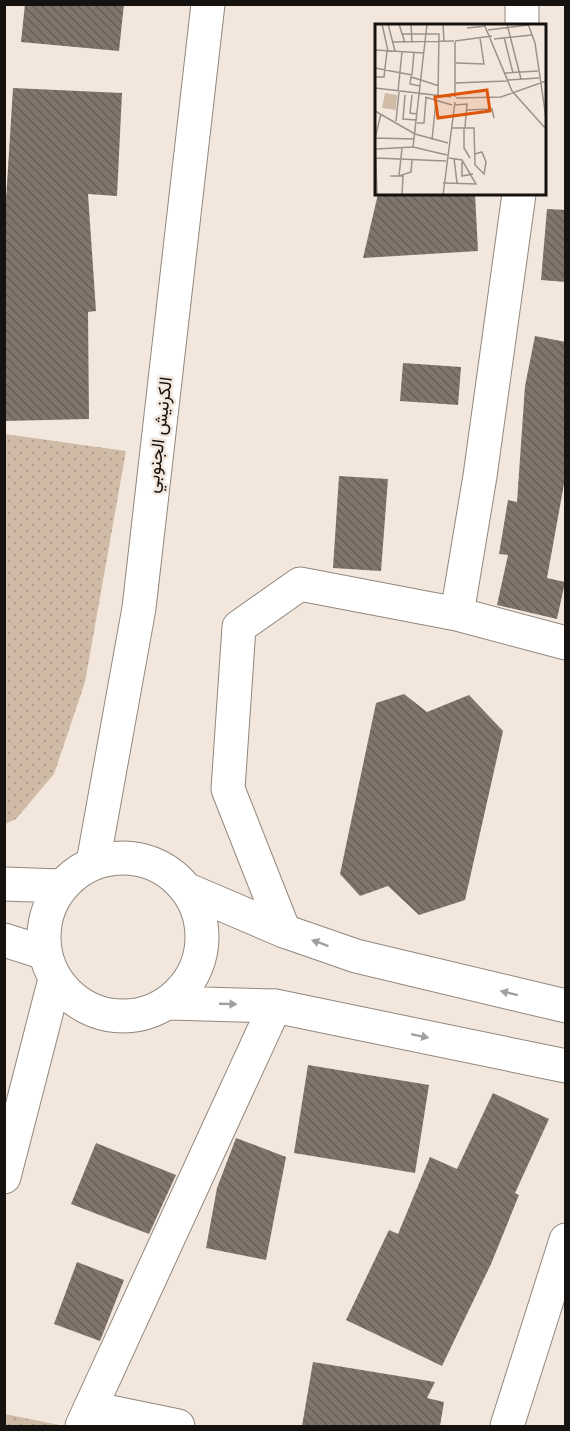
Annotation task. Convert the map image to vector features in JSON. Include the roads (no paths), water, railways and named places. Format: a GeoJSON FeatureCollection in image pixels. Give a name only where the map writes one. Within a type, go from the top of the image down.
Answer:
{"type":"FeatureCollection","features":[{"type":"Feature","properties":{"kind":"main road","name":"الكرنيش الجنوبي"},"geometry":{"type":"LineString","coordinates":[[93,863],[139,608],[208,4]]}},
{"type":"Feature","properties":{"kind":"main road"},"geometry":{"type":"LineString","coordinates":[[522,4],[522,24]]}},
{"type":"Feature","properties":{"kind":"main road"},"geometry":{"type":"LineString","coordinates":[[457,614],[480,476],[519,195]]}},
{"type":"Feature","properties":{"kind":"main road"},"geometry":{"type":"LineString","coordinates":[[284,931],[228,789],[239,627],[300,585],[457,614],[566,643]]}},
{"type":"Feature","properties":{"kind":"main road"},"geometry":{"type":"LineString","coordinates":[[4,940],[50,966],[72,1000],[97,1013],[122,1018],[147,1014],[170,1003],[188,985],[199,962],[203,937],[200,912],[188,890],[170,872],[147,861],[120,857],[93,863],[61,885],[53,899],[44,926],[50,966],[4,1177]]}},
{"type":"Feature","properties":{"kind":"main road"},"geometry":{"type":"LineString","coordinates":[[4,884],[61,885]]}},
{"type":"Feature","properties":{"kind":"main road"},"geometry":{"type":"LineString","coordinates":[[188,890],[284,931],[356,956],[566,1006]]}},
{"type":"Feature","properties":{"kind":"main road"},"geometry":{"type":"LineString","coordinates":[[170,1003],[275,1006],[566,1066]]}},
{"type":"Feature","properties":{"kind":"main road"},"geometry":{"type":"LineString","coordinates":[[178,1426],[86,1417],[275,1006]]}},
{"type":"Feature","properties":{"kind":"main road"},"geometry":{"type":"LineString","coordinates":[[507,1426],[566,1240]]}}]}
